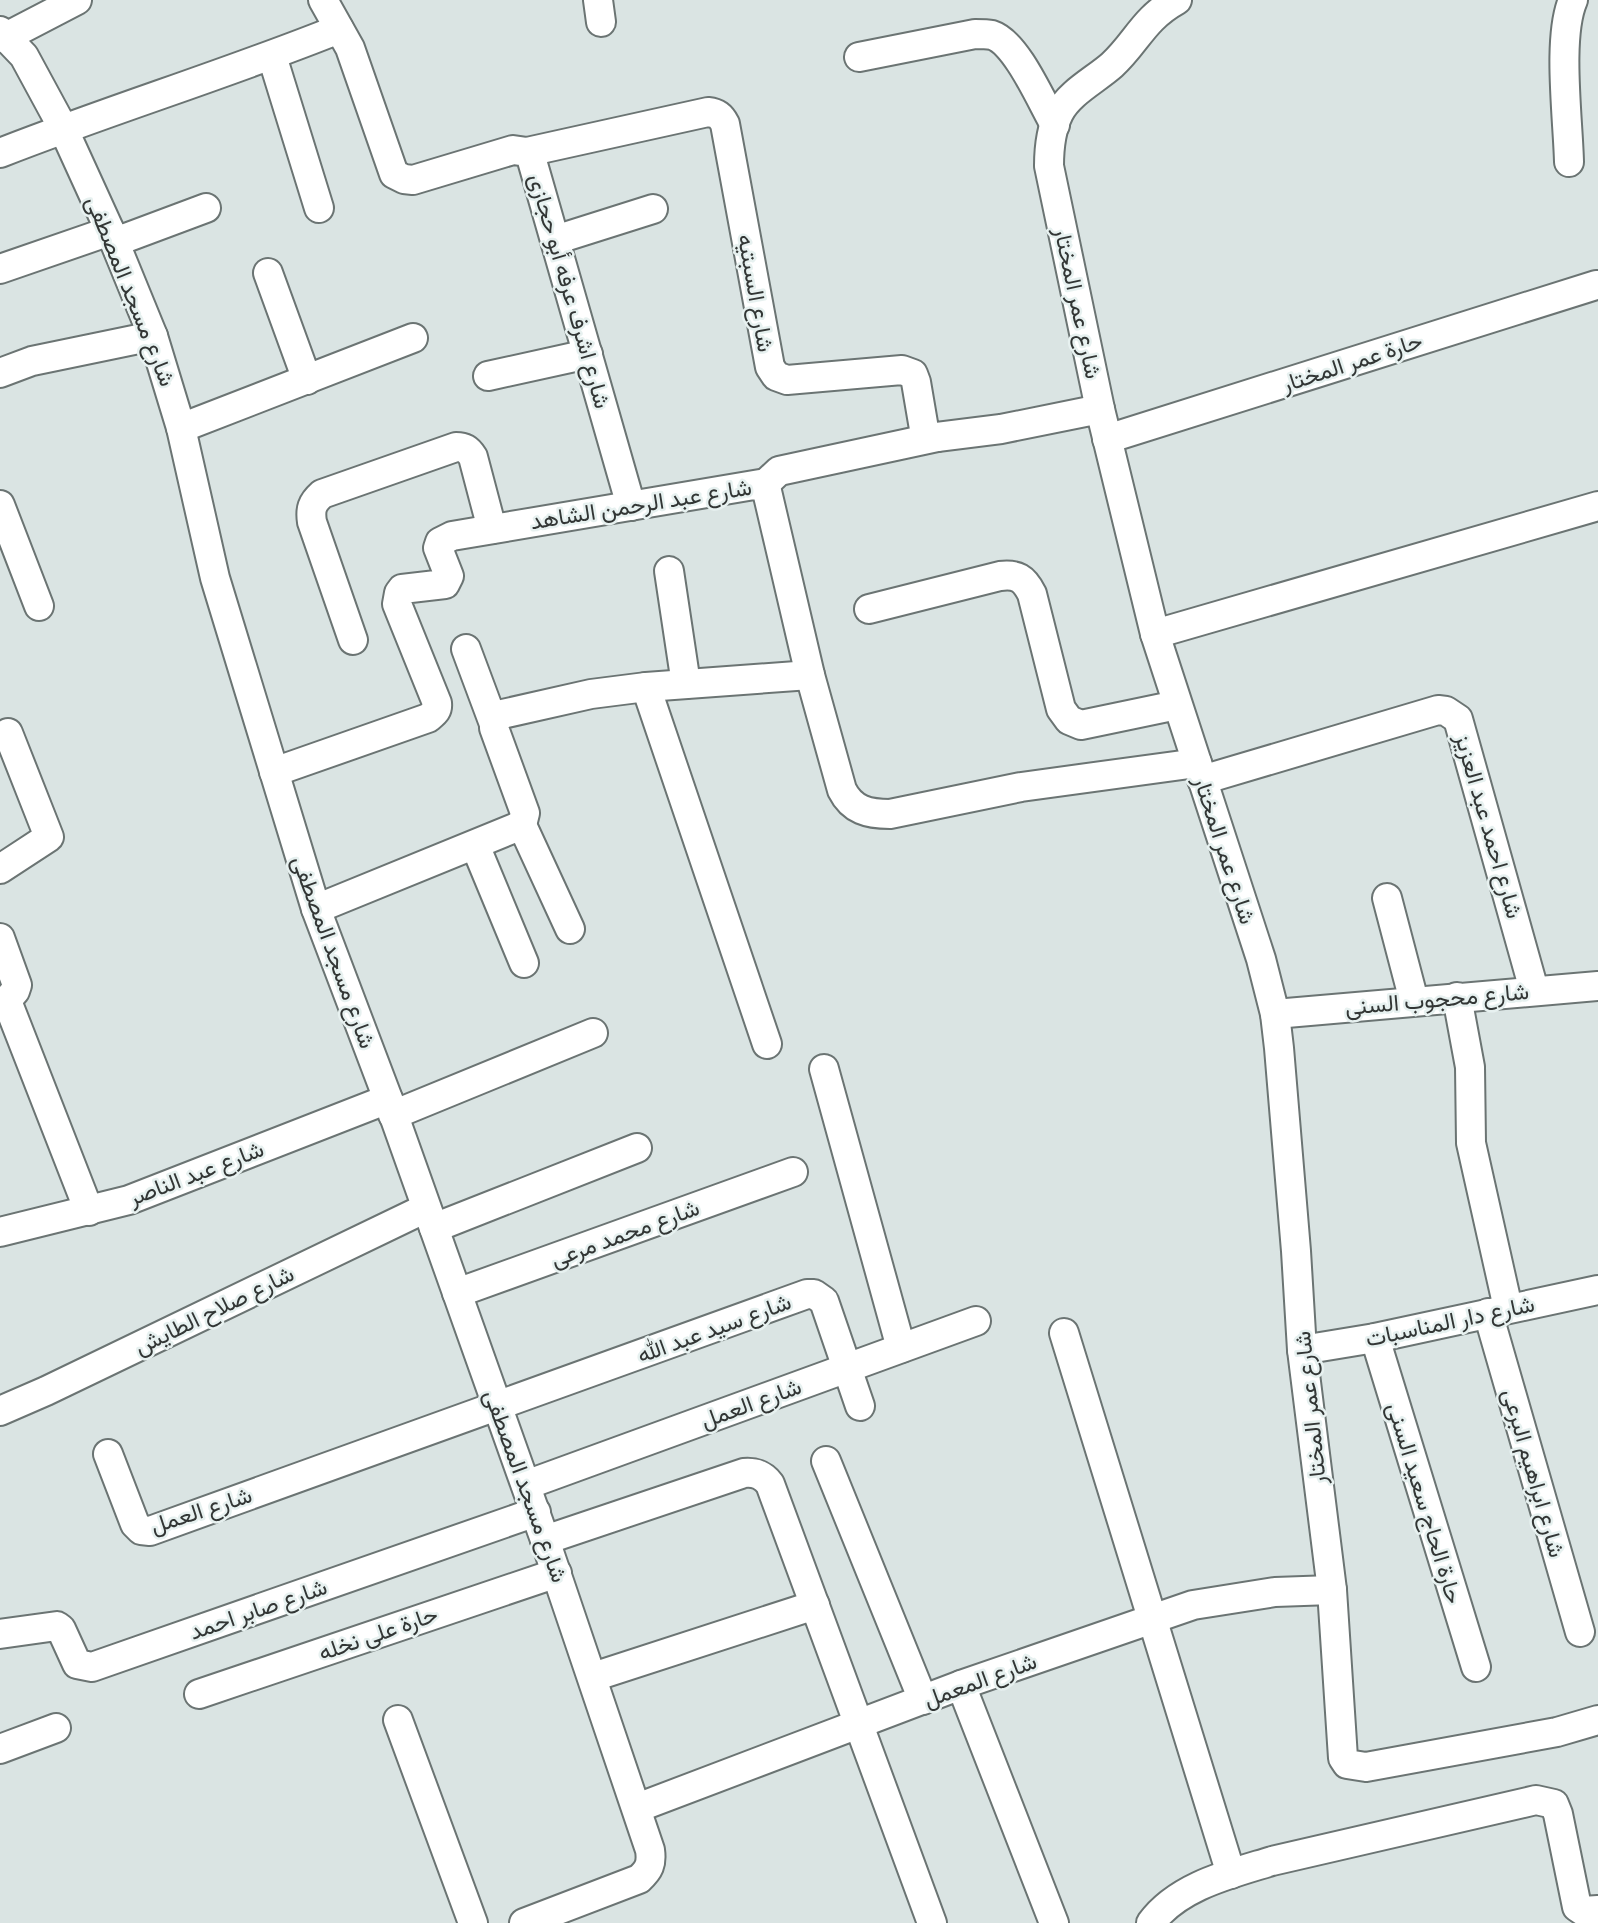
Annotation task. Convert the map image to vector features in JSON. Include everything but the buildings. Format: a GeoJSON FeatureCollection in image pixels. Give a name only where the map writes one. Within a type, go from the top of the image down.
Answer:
{"type":"FeatureCollection","features":[{"type":"Feature","properties":{"kind":"street"},"geometry":{"type":"LineString","coordinates":[[3,39],[77,0]]}},
{"type":"Feature","properties":{"kind":"street","name":"شارع اشرف عرفه أبو حجازى"},"geometry":{"type":"LineString","coordinates":[[323,0],[350,48],[394,174],[413,180],[513,149],[527,152],[534,162],[631,506]]}},
{"type":"Feature","properties":{"kind":"street","name":"شارع عمر المختار"},"geometry":{"type":"LineString","coordinates":[[1177,0],[1148,20],[1114,63],[1069,100],[1059,112],[1049,144],[1049,166],[1107,439],[1155,634],[1261,959],[1275,1014],[1302,1350],[1332,1590],[1340,1746],[1343,1758],[1348,1764],[1366,1767],[1557,1732],[1598,1720]]}},
{"type":"Feature","properties":{"kind":"street"},"geometry":{"type":"LineString","coordinates":[[1569,162],[1565,33],[1568,11],[1573,0]]}},
{"type":"Feature","properties":{"kind":"street"},"geometry":{"type":"LineString","coordinates":[[0,153],[63,128],[272,56],[339,29]]}},
{"type":"Feature","properties":{"kind":"street"},"geometry":{"type":"LineString","coordinates":[[859,57],[975,34],[992,35],[1007,44],[1055,125]]}},
{"type":"Feature","properties":{"kind":"street","name":"شارع مسجد المصطفى"},"geometry":{"type":"LineString","coordinates":[[3,39],[24,56],[63,128],[113,236],[153,336],[181,428],[215,578],[316,909],[536,1512],[650,1850],[651,1863],[639,1879],[524,1923]]}},
{"type":"Feature","properties":{"kind":"street"},"geometry":{"type":"LineString","coordinates":[[272,56],[319,208]]}},
{"type":"Feature","properties":{"kind":"street","name":"شارع السبتيه"},"geometry":{"type":"LineString","coordinates":[[527,152],[708,111],[721,116],[725,124],[772,372],[787,380],[902,370],[913,374],[924,429],[928,435],[937,437]]}},
{"type":"Feature","properties":{"kind":"street"},"geometry":{"type":"LineString","coordinates":[[0,269],[206,208]]}},
{"type":"Feature","properties":{"kind":"street"},"geometry":{"type":"LineString","coordinates":[[555,240],[653,209]]}},
{"type":"Feature","properties":{"kind":"street"},"geometry":{"type":"LineString","coordinates":[[268,273],[307,380]]}},
{"type":"Feature","properties":{"kind":"street","name":"حارة عمر المختار"},"geometry":{"type":"LineString","coordinates":[[1107,439],[1596,285]]}},
{"type":"Feature","properties":{"kind":"street"},"geometry":{"type":"LineString","coordinates":[[0,373],[32,361],[153,336]]}},
{"type":"Feature","properties":{"kind":"street"},"geometry":{"type":"LineString","coordinates":[[181,428],[413,338]]}},
{"type":"Feature","properties":{"kind":"street"},"geometry":{"type":"LineString","coordinates":[[488,376],[588,354]]}},
{"type":"Feature","properties":{"kind":"street"},"geometry":{"type":"LineString","coordinates":[[764,485],[779,471],[937,437],[1001,429],[1100,408]]}},
{"type":"Feature","properties":{"kind":"street"},"geometry":{"type":"LineString","coordinates":[[353,640],[312,522],[310,511],[322,494],[456,447],[463,447],[473,457],[492,529]]}},
{"type":"Feature","properties":{"kind":"street","name":"شارع عبد الرحمن الشاهد"},"geometry":{"type":"LineString","coordinates":[[274,772],[428,718],[435,713],[437,703],[397,604],[397,598],[402,589],[445,584],[448,573],[438,548],[443,539],[764,485],[810,675],[842,790],[849,803],[870,813],[890,814],[1021,787],[1200,772]]}},
{"type":"Feature","properties":{"kind":"street"},"geometry":{"type":"LineString","coordinates":[[0,505],[39,606]]}},
{"type":"Feature","properties":{"kind":"street"},"geometry":{"type":"LineString","coordinates":[[1155,634],[1598,506]]}},
{"type":"Feature","properties":{"kind":"street"},"geometry":{"type":"LineString","coordinates":[[669,571],[686,684]]}},
{"type":"Feature","properties":{"kind":"street"},"geometry":{"type":"LineString","coordinates":[[869,609],[1000,576],[1014,575],[1026,581],[1032,594],[1061,709],[1069,720],[1081,725],[1177,705]]}},
{"type":"Feature","properties":{"kind":"street"},"geometry":{"type":"LineString","coordinates":[[316,909],[522,825],[526,818],[525,813],[466,649]]}},
{"type":"Feature","properties":{"kind":"street"},"geometry":{"type":"LineString","coordinates":[[494,724],[498,715],[505,712],[591,694],[646,687],[810,675]]}},
{"type":"Feature","properties":{"kind":"street"},"geometry":{"type":"LineString","coordinates":[[646,687],[767,1044]]}},
{"type":"Feature","properties":{"kind":"street","name":"شارع احمد عبد العزيز"},"geometry":{"type":"LineString","coordinates":[[1200,772],[1438,710],[1452,714],[1458,719],[1462,732],[1534,990]]}},
{"type":"Feature","properties":{"kind":"street"},"geometry":{"type":"LineString","coordinates":[[0,869],[49,837],[8,733]]}},
{"type":"Feature","properties":{"kind":"street"},"geometry":{"type":"LineString","coordinates":[[522,825],[570,929]]}},
{"type":"Feature","properties":{"kind":"street"},"geometry":{"type":"LineString","coordinates":[[475,845],[524,963]]}},
{"type":"Feature","properties":{"kind":"street"},"geometry":{"type":"LineString","coordinates":[[1387,898],[1414,1001]]}},
{"type":"Feature","properties":{"kind":"street"},"geometry":{"type":"LineString","coordinates":[[0,937],[17,985],[9,998],[9,1006],[89,1211]]}},
{"type":"Feature","properties":{"kind":"street","name":"شارع محجوب السنى"},"geometry":{"type":"LineString","coordinates":[[1275,1014],[1598,986]]}},
{"type":"Feature","properties":{"kind":"street","name":"شارع ابراهيم البرعى"},"geometry":{"type":"LineString","coordinates":[[1457,997],[1470,1067],[1471,1143],[1498,1310],[1580,1632]]}},
{"type":"Feature","properties":{"kind":"street","name":"شارع عبد الناصر"},"geometry":{"type":"LineString","coordinates":[[0,1232],[129,1200],[593,1033]]}},
{"type":"Feature","properties":{"kind":"street"},"geometry":{"type":"LineString","coordinates":[[824,1069],[901,1348]]}},
{"type":"Feature","properties":{"kind":"street","name":"شارع صلاح الطايش"},"geometry":{"type":"LineString","coordinates":[[0,1411],[430,1218],[637,1148]]}},
{"type":"Feature","properties":{"kind":"street","name":"شارع محمد مرعى"},"geometry":{"type":"LineString","coordinates":[[457,1293],[793,1172]]}},
{"type":"Feature","properties":{"kind":"street","name":"شارع دار المناسبات"},"geometry":{"type":"LineString","coordinates":[[1302,1350],[1375,1338],[1598,1290]]}},
{"type":"Feature","properties":{"kind":"street","name":"شارع سيد عبد الله"},"geometry":{"type":"LineString","coordinates":[[498,1407],[807,1294],[814,1294],[824,1301],[860,1406]]}},
{"type":"Feature","properties":{"kind":"street","name":"شارع العمل"},"geometry":{"type":"LineString","coordinates":[[526,1485],[976,1321]]}},
{"type":"Feature","properties":{"kind":"street"},"geometry":{"type":"LineString","coordinates":[[1064,1333],[1231,1874]]}},
{"type":"Feature","properties":{"kind":"street","name":"حارة الحاج سعيد السنى"},"geometry":{"type":"LineString","coordinates":[[1375,1338],[1476,1667]]}},
{"type":"Feature","properties":{"kind":"street","name":"شارع العمل"},"geometry":{"type":"LineString","coordinates":[[108,1454],[135,1524],[146,1531],[498,1407]]}},
{"type":"Feature","properties":{"kind":"street"},"geometry":{"type":"LineString","coordinates":[[826,1461],[923,1700]]}},
{"type":"Feature","properties":{"kind":"street"},"geometry":{"type":"LineString","coordinates":[[545,1540],[744,1473],[759,1474],[770,1484],[932,1923]]}},
{"type":"Feature","properties":{"kind":"street","name":"شارع صابر احمد"},"geometry":{"type":"LineString","coordinates":[[0,1634],[57,1626],[61,1629],[76,1664],[92,1667],[536,1512]]}},
{"type":"Feature","properties":{"kind":"street","name":"حارة على نخله"},"geometry":{"type":"LineString","coordinates":[[200,1694],[557,1573]]}},
{"type":"Feature","properties":{"kind":"street","name":"شارع المعمل"},"geometry":{"type":"LineString","coordinates":[[637,1808],[961,1685],[1193,1605],[1275,1592],[1332,1590]]}},
{"type":"Feature","properties":{"kind":"street"},"geometry":{"type":"LineString","coordinates":[[593,1677],[815,1605]]}},
{"type":"Feature","properties":{"kind":"street"},"geometry":{"type":"LineString","coordinates":[[961,1685],[1055,1923]]}},
{"type":"Feature","properties":{"kind":"street"},"geometry":{"type":"LineString","coordinates":[[398,1720],[473,1923]]}},
{"type":"Feature","properties":{"kind":"street"},"geometry":{"type":"LineString","coordinates":[[0,1749],[56,1728]]}},
{"type":"Feature","properties":{"kind":"street"},"geometry":{"type":"LineString","coordinates":[[1151,1923],[1159,1912],[1187,1892],[1231,1874],[1272,1861],[1536,1800],[1554,1804],[1558,1814],[1577,1907],[1583,1911],[1598,1910]]}}]}
